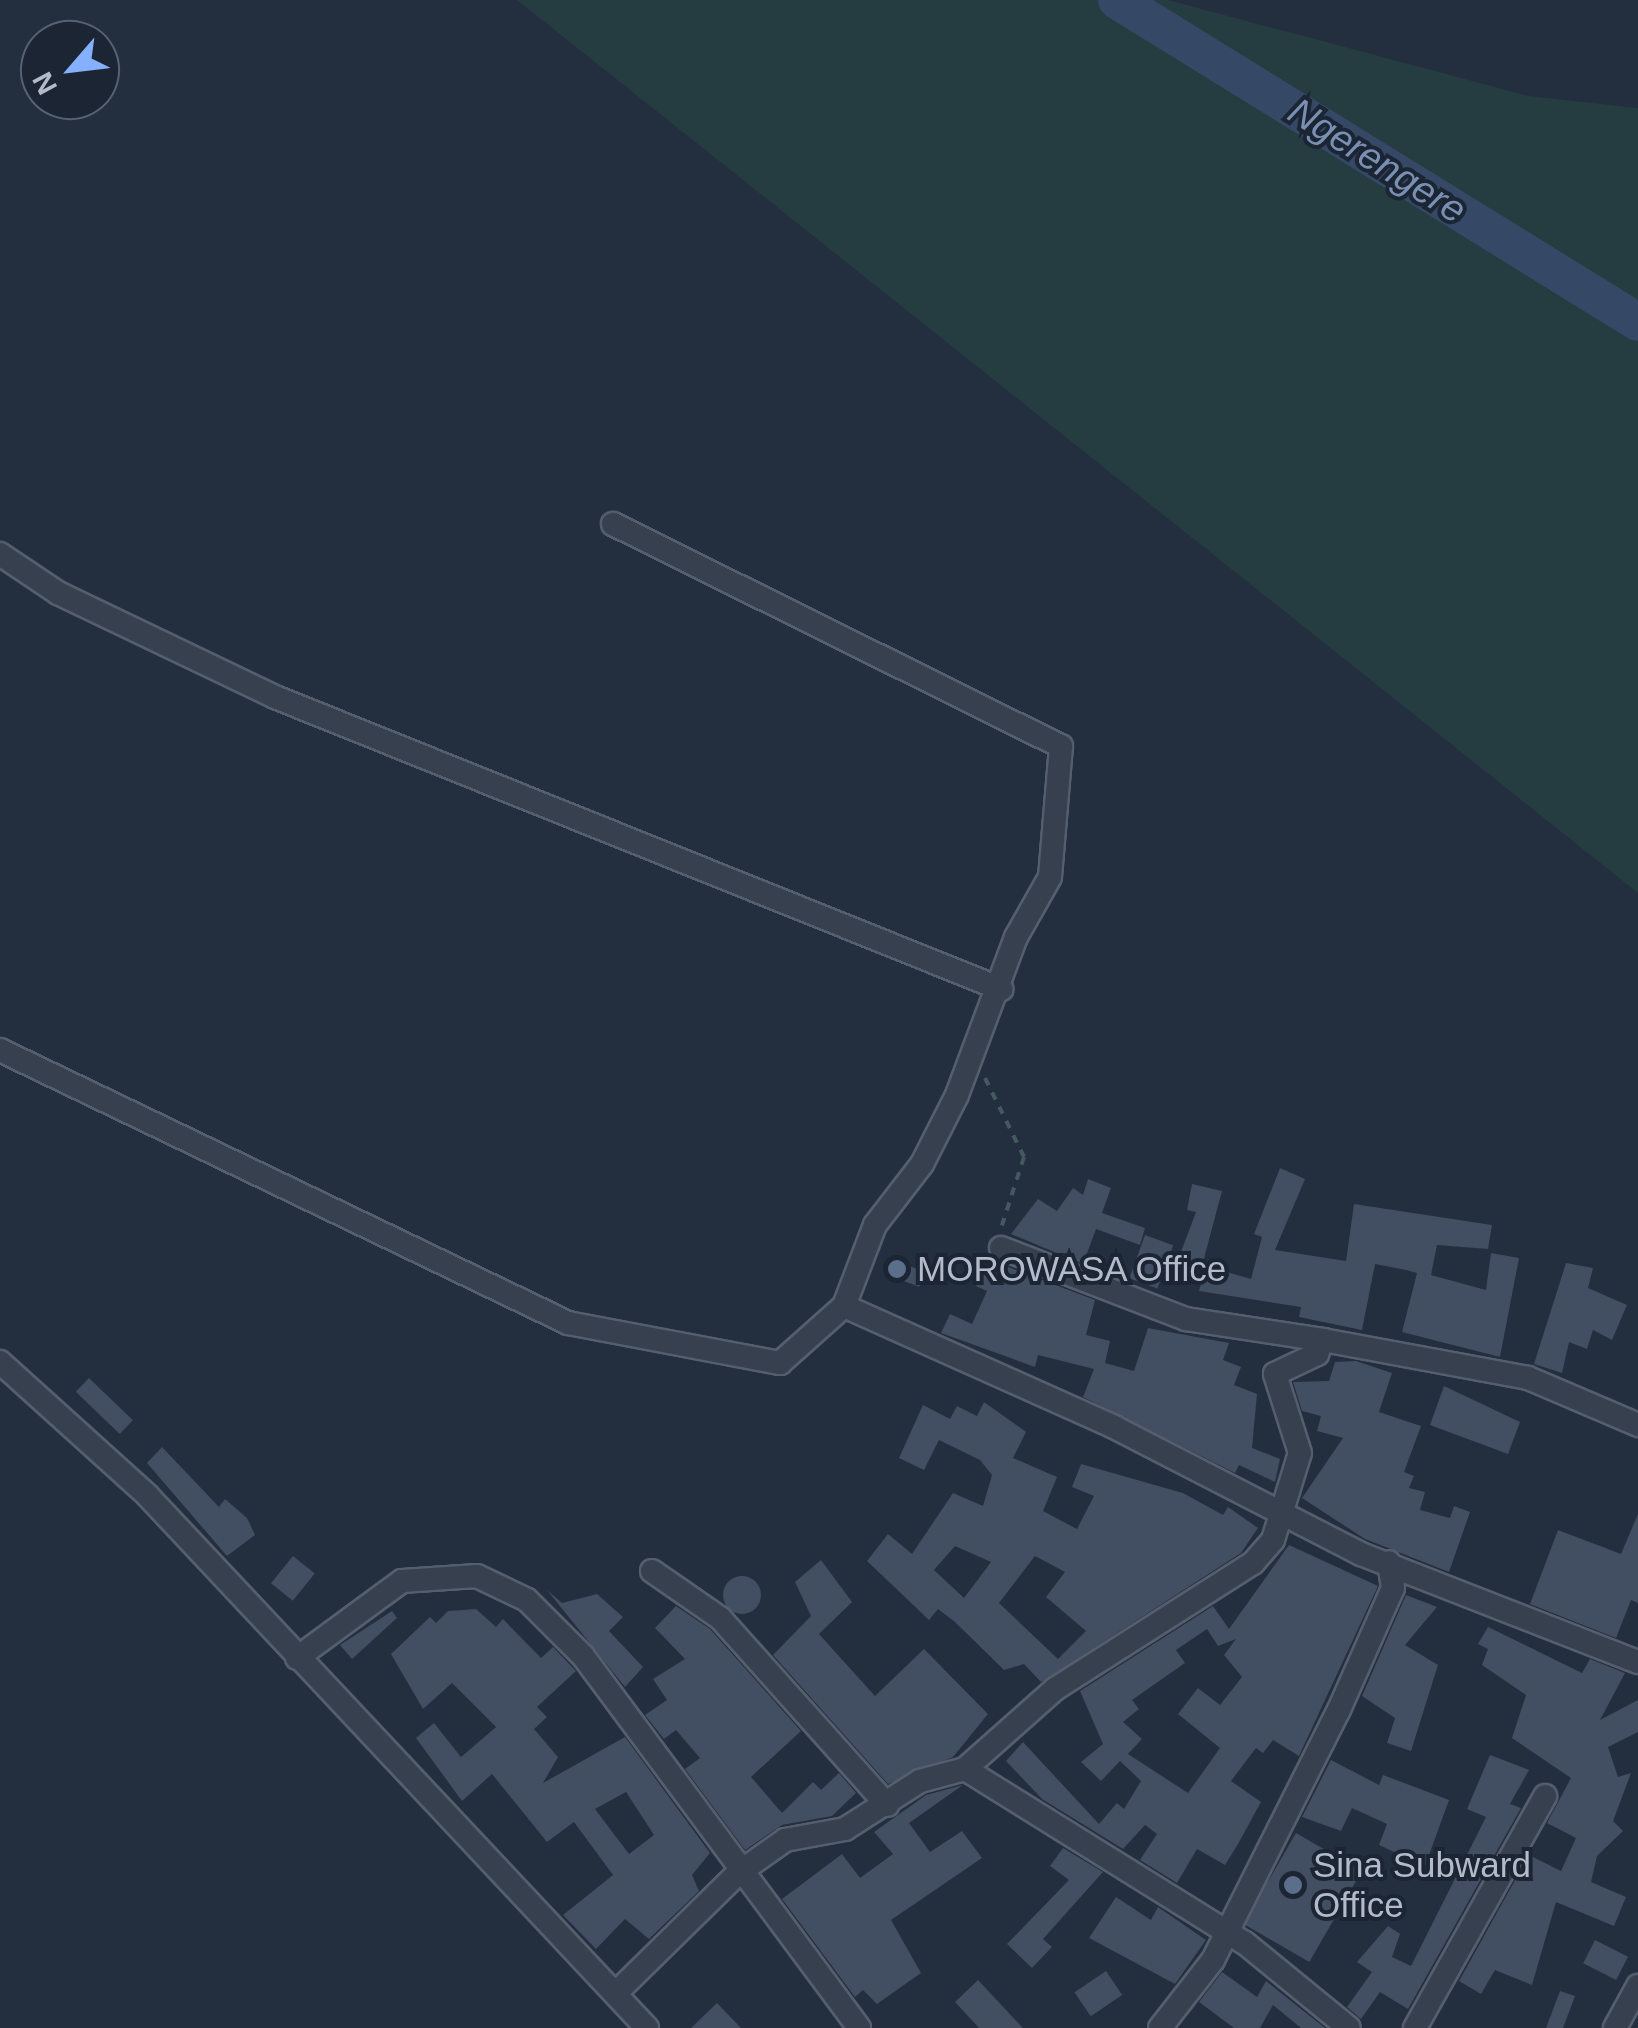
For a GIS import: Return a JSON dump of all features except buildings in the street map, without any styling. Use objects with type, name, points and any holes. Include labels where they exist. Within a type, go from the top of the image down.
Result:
[{"type":"street","points":[[0,1050],[568,1323],[780,1362],[844,1306],[875,1226],[922,1164],[976,1052],[1001,990],[1016,937],[1050,877],[1061,746],[613,524]]},
{"type":"street","points":[[0,554],[58,593],[275,698],[1001,990]]},
{"type":"street","points":[[1001,1248],[1186,1319],[1528,1378],[1638,1425]]},
{"type":"street","points":[[844,1306],[1388,1562],[1638,1662]]},
{"type":"street","points":[[616,1994],[737,1874],[785,1840],[845,1829],[887,1806],[920,1781],[965,1769],[1054,1689],[1253,1562],[1273,1540],[1276,1509],[1300,1453],[1275,1374],[1317,1354],[1323,1340]]},
{"type":"street","points":[[0,1362],[133,1482],[647,2028]]},
{"type":"street","points":[[1160,2028],[1223,1934],[1384,1611],[1388,1562]]},
{"type":"street","points":[[652,1571],[720,1618],[887,1806]]},
{"type":"street","points":[[297,1658],[350,1610],[402,1581],[476,1576],[528,1600],[583,1656],[737,1874],[859,2028]]},
{"type":"street","points":[[965,1769],[1223,1934],[1350,2028]]},
{"type":"street","points":[[1414,2028],[1545,1796]]},
{"type":"street","points":[[1615,2028],[1638,1986]]},
{"type":"path","points":[[976,1052],[1024,1158],[1001,1248]]},
{"type":"green space","points":[[517,0],[1168,0],[1529,96],[1638,108],[1638,893]]},
{"type":"waterway","name":"Ngerengere","points":[[1117,0],[1638,322]]},
{"type":"place","name":"MOROWASA Office","points":[[897,1269]]},
{"type":"place","name":"Sina Subward Office","points":[[1293,1885]]}]
